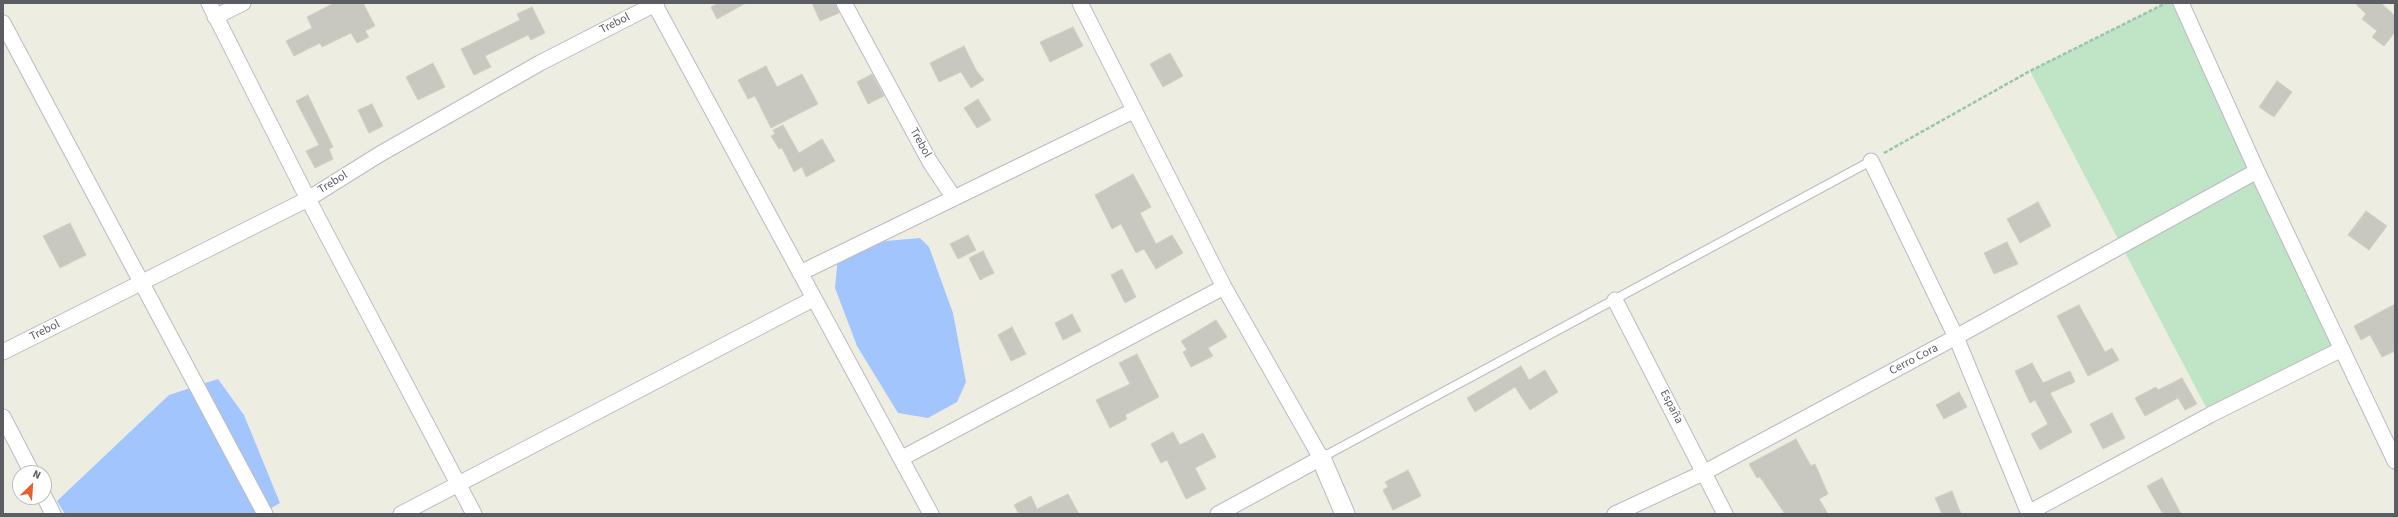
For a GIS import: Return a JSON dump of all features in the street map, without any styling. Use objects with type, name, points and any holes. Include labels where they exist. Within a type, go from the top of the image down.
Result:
[{"type":"street","points":[[209,3],[308,199],[474,514]]},
{"type":"street","points":[[215,17],[243,3]]},
{"type":"street","points":[[655,3],[813,299],[902,458],[931,514]]},
{"type":"street","name":"Trebol","points":[[3,352],[308,199],[380,154],[540,63],[655,3]]},
{"type":"street","name":"Trebol","points":[[844,3],[930,162],[954,198]]},
{"type":"street","points":[[1080,3],[1133,111],[1224,287],[1322,458],[1345,514]]},
{"type":"street","points":[[2181,3],[2257,171],[2395,461]]},
{"type":"street","points":[[3,23],[265,514]]},
{"type":"street","points":[[800,273],[1133,111]]},
{"type":"street","points":[[1871,161],[1956,338],[2028,514],[2210,414],[2342,349]]},
{"type":"street","name":"Cerro Cora","points":[[1615,514],[1705,472],[1956,338],[2257,171]]},
{"type":"street","points":[[902,458],[1224,287]]},
{"type":"street","points":[[401,514],[813,299]]},
{"type":"street","name":"España","points":[[1615,300],[1726,514]]},
{"type":"street","points":[[3,417],[28,465]]},
{"type":"street","points":[[1218,514],[1322,458]]},
{"type":"street","points":[[48,505],[53,514]]},
{"type":"lane","points":[[1322,458],[1871,161]]},
{"type":"path","points":[[1871,161],[2030,71],[2166,3]]},
{"type":"green space","points":[[2166,3],[2181,3],[2342,349],[2210,415],[2030,71]]},
{"type":"water","points":[[920,238],[929,247],[953,313],[966,382],[957,402],[928,418],[898,413],[857,346],[835,288],[838,257],[886,241]]},
{"type":"water","points":[[218,379],[244,415],[280,503],[261,514],[65,514],[57,501],[169,395]]},
{"type":"building","points":[[334,3],[363,3],[375,26],[365,31],[369,37],[357,43],[351,33],[322,47],[320,43],[294,56],[286,41],[312,28],[307,17]]},
{"type":"building","points":[[718,3],[746,3],[717,19],[711,7]]},
{"type":"building","points":[[812,3],[835,3],[839,13],[820,21]]},
{"type":"building","points":[[2355,3],[2381,3],[2395,16],[2395,32],[2384,46],[2372,37],[2377,31],[2362,19],[2366,14]]},
{"type":"building","points":[[532,7],[545,33],[531,40],[528,35],[485,56],[491,67],[474,75],[461,49],[520,20],[517,14]]},
{"type":"building","points":[[1073,27],[1083,46],[1050,62],[1040,42]]},
{"type":"building","points":[[964,46],[976,70],[984,80],[971,88],[961,72],[939,82],[930,63]]},
{"type":"building","points":[[1170,53],[1183,76],[1163,87],[1150,64]]},
{"type":"building","points":[[433,63],[445,87],[418,100],[406,77]]},
{"type":"building","points":[[766,66],[777,87],[802,74],[818,104],[771,128],[755,96],[748,99],[738,80]]},
{"type":"building","points":[[872,74],[884,96],[868,104],[857,82]]},
{"type":"building","points":[[2277,81],[2292,92],[2274,117],[2259,107]]},
{"type":"building","points":[[308,95],[333,147],[329,149],[333,159],[315,168],[306,151],[319,145],[296,101]]},
{"type":"building","points":[[978,99],[991,120],[977,128],[964,108]]},
{"type":"building","points":[[372,104],[383,126],[369,133],[358,110]]},
{"type":"building","points":[[783,125],[799,153],[822,139],[835,161],[806,177],[802,167],[794,172],[782,148],[779,149],[771,136],[775,134],[773,130]]},
{"type":"building","points":[[1133,174],[1151,207],[1140,213],[1156,244],[1172,235],[1183,253],[1156,269],[1144,249],[1136,253],[1121,224],[1112,229],[1095,195]]},
{"type":"building","points":[[2038,202],[2051,226],[2020,243],[2007,219]]},
{"type":"building","points":[[2366,211],[2387,226],[2369,250],[2348,235]]},
{"type":"building","points":[[70,223],[86,255],[60,268],[43,236]]},
{"type":"building","points":[[968,235],[976,250],[958,259],[950,244]]},
{"type":"building","points":[[2007,242],[2018,264],[1994,274],[1984,253]]},
{"type":"building","points":[[983,251],[994,273],[980,280],[969,258]]},
{"type":"building","points":[[1122,269],[1136,297],[1125,303],[1111,275]]},
{"type":"building","points":[[2395,304],[2395,351],[2382,357],[2370,335],[2361,340],[2354,326]]},
{"type":"building","points":[[2079,305],[2105,352],[2112,348],[2119,360],[2088,376],[2057,316]]},
{"type":"building","points":[[1072,314],[1081,331],[1063,340],[1055,323]]},
{"type":"building","points":[[1216,320],[1227,337],[1208,348],[1213,356],[1191,367],[1183,352],[1187,350],[1181,341]]},
{"type":"building","points":[[1012,327],[1026,354],[1011,361],[998,335]]},
{"type":"building","points":[[1137,354],[1159,397],[1125,415],[1127,419],[1110,428],[1096,400],[1130,384],[1119,363]]},
{"type":"building","points":[[2032,363],[2043,383],[2070,371],[2075,382],[2050,393],[2072,432],[2040,450],[2031,434],[2048,424],[2035,400],[2030,403],[2015,371]]},
{"type":"building","points":[[1521,366],[1529,380],[1545,370],[1558,392],[1530,410],[1515,387],[1475,412],[1467,398]]},
{"type":"building","points":[[2182,378],[2197,404],[2185,410],[2178,398],[2145,416],[2135,398],[2156,387],[2158,390]]},
{"type":"building","points":[[1959,392],[1967,407],[1944,419],[1936,405]]},
{"type":"building","points":[[2112,413],[2125,438],[2103,449],[2090,424]]},
{"type":"building","points":[[1173,432],[1180,445],[1203,433],[1216,457],[1195,468],[1206,489],[1186,499],[1167,460],[1161,463],[1151,444]]},
{"type":"building","points":[[1796,439],[1811,466],[1815,464],[1828,494],[1819,499],[1828,514],[1785,514],[1760,477],[1757,478],[1749,464]]},
{"type":"building","points":[[1408,470],[1421,496],[1393,510],[1383,490],[1388,487],[1385,482]]},
{"type":"building","points":[[2162,478],[2181,514],[2163,514],[2147,486]]},
{"type":"building","points":[[1952,491],[1961,514],[1942,514],[1935,498]]},
{"type":"building","points":[[1068,494],[1079,514],[1019,514],[1014,505],[1031,496],[1037,509]]}]
